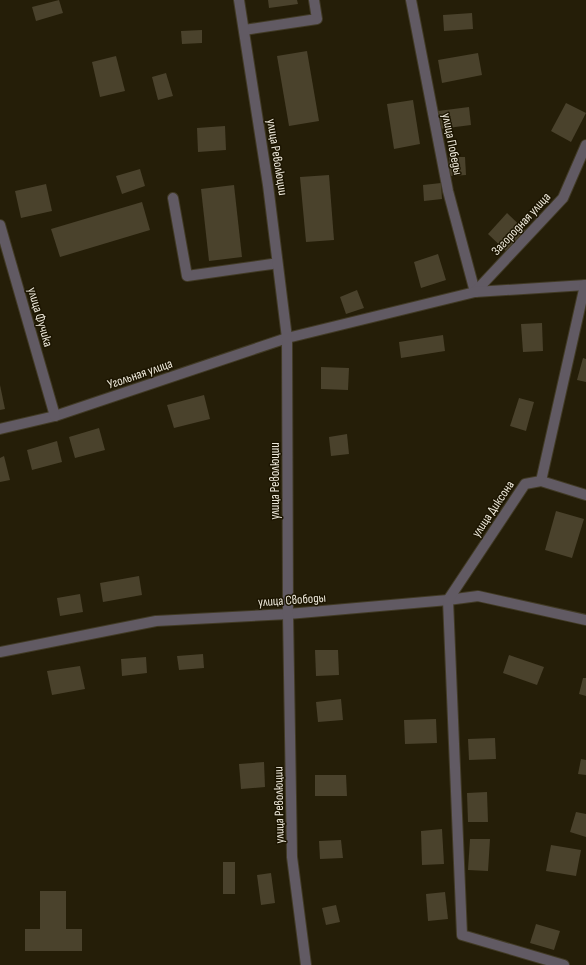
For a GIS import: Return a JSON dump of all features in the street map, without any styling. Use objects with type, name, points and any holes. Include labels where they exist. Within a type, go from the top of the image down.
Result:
[{"type":"street","name":"улица Революции","points":[[239,0],[268,185],[287,338],[288,614],[292,857],[306,965]]},
{"type":"street","points":[[244,30],[317,19],[314,0]]},
{"type":"street","name":"улица Победы","points":[[411,0],[448,192],[475,292]]},
{"type":"street","name":"Загородная улица","points":[[475,292],[563,198],[586,144]]},
{"type":"street","points":[[173,198],[187,276],[272,264]]},
{"type":"street","name":"улица Фучика","points":[[0,225],[55,416]]},
{"type":"street","points":[[585,285],[541,481],[586,495]]},
{"type":"street","name":"Угольная улица","points":[[0,429],[55,416],[287,338],[475,292],[585,285]]},
{"type":"street","name":"улица Диксона","points":[[448,600],[526,484],[541,481]]},
{"type":"street","name":"улица Свободы","points":[[0,652],[156,621],[288,614],[478,596],[586,620]]},
{"type":"street","points":[[448,600],[462,935],[564,965]]},
{"type":"building","points":[[59,0],[63,13],[36,21],[32,7]]},
{"type":"building","points":[[268,0],[297,0],[298,4],[269,8]]},
{"type":"building","points":[[472,13],[473,29],[444,31],[443,15]]},
{"type":"building","points":[[202,30],[202,43],[182,44],[181,31]]},
{"type":"building","points":[[307,51],[319,121],[289,126],[277,56]]},
{"type":"building","points":[[478,53],[482,75],[442,83],[438,60]]},
{"type":"building","points":[[116,56],[125,91],[100,97],[92,62]]},
{"type":"building","points":[[166,73],[173,96],[158,100],[152,77]]},
{"type":"building","points":[[413,100],[420,144],[394,149],[387,104]]},
{"type":"building","points":[[566,103],[586,113],[571,142],[551,131]]},
{"type":"building","points":[[469,107],[471,125],[440,129],[438,111]]},
{"type":"building","points":[[225,126],[226,150],[198,152],[197,128]]},
{"type":"building","points":[[449,157],[465,157],[466,175],[450,176]]},
{"type":"building","points":[[140,169],[145,186],[122,194],[116,176]]},
{"type":"building","points":[[329,175],[334,240],[306,242],[300,177]]},
{"type":"building","points":[[441,183],[442,199],[424,201],[423,185]]},
{"type":"building","points":[[46,184],[52,211],[21,218],[15,191]]},
{"type":"building","points":[[234,185],[242,257],[209,261],[201,189]]},
{"type":"building","points":[[142,202],[150,230],[60,257],[51,229]]},
{"type":"building","points":[[507,213],[527,232],[508,253],[488,234]]},
{"type":"building","points":[[438,254],[446,280],[421,288],[414,262]]},
{"type":"building","points":[[357,290],[364,308],[346,314],[340,297]]},
{"type":"building","points":[[542,323],[543,351],[523,352],[521,324]]},
{"type":"building","points":[[443,335],[445,351],[401,358],[399,342]]},
{"type":"building","points":[[583,358],[586,359],[586,382],[577,380]]},
{"type":"building","points":[[321,367],[349,368],[348,390],[321,389]]},
{"type":"building","points":[[0,385],[5,409],[0,410]]},
{"type":"building","points":[[204,395],[210,419],[174,428],[167,405]]},
{"type":"building","points":[[519,398],[534,402],[526,431],[510,426]]},
{"type":"building","points":[[99,428],[105,450],[75,458],[69,437]]},
{"type":"building","points":[[347,434],[349,454],[331,456],[329,437]]},
{"type":"building","points":[[57,441],[62,462],[32,470],[27,450]]},
{"type":"building","points":[[4,456],[10,480],[0,482],[0,458]]},
{"type":"building","points":[[556,511],[584,519],[572,558],[545,550]]},
{"type":"building","points":[[139,576],[142,595],[103,602],[100,583]]},
{"type":"building","points":[[80,594],[83,612],[60,616],[57,598]]},
{"type":"building","points":[[315,650],[338,650],[339,675],[316,676]]},
{"type":"building","points":[[203,654],[204,668],[179,670],[177,656]]},
{"type":"building","points":[[509,655],[544,667],[537,685],[503,673]]},
{"type":"building","points":[[146,657],[147,673],[122,676],[121,659]]},
{"type":"building","points":[[80,666],[85,689],[52,695],[47,671]]},
{"type":"building","points":[[583,678],[586,678],[586,696],[579,694]]},
{"type":"building","points":[[341,699],[343,720],[318,722],[316,702]]},
{"type":"building","points":[[436,719],[437,743],[405,744],[404,720]]},
{"type":"building","points":[[495,738],[496,759],[469,760],[468,739]]},
{"type":"building","points":[[581,759],[586,760],[586,775],[578,774]]},
{"type":"building","points":[[264,762],[265,787],[241,789],[239,764]]},
{"type":"building","points":[[315,775],[346,775],[347,796],[315,796]]},
{"type":"building","points":[[487,792],[488,822],[468,822],[467,793]]},
{"type":"building","points":[[576,812],[586,814],[586,837],[570,832]]},
{"type":"building","points":[[442,829],[444,864],[422,865],[421,831]]},
{"type":"building","points":[[470,839],[490,839],[488,871],[468,870]]},
{"type":"building","points":[[341,840],[343,858],[320,859],[319,841]]},
{"type":"building","points":[[551,845],[581,850],[576,876],[546,871]]},
{"type":"building","points":[[223,862],[235,862],[235,894],[223,894]]},
{"type":"building","points":[[271,873],[275,903],[261,905],[257,875]]},
{"type":"building","points":[[40,891],[66,891],[66,929],[82,929],[82,951],[25,951],[25,929],[40,929]]},
{"type":"building","points":[[445,892],[448,919],[428,921],[426,894]]},
{"type":"building","points":[[336,905],[340,922],[326,925],[322,908]]},
{"type":"building","points":[[536,924],[560,931],[554,950],[530,943]]}]
